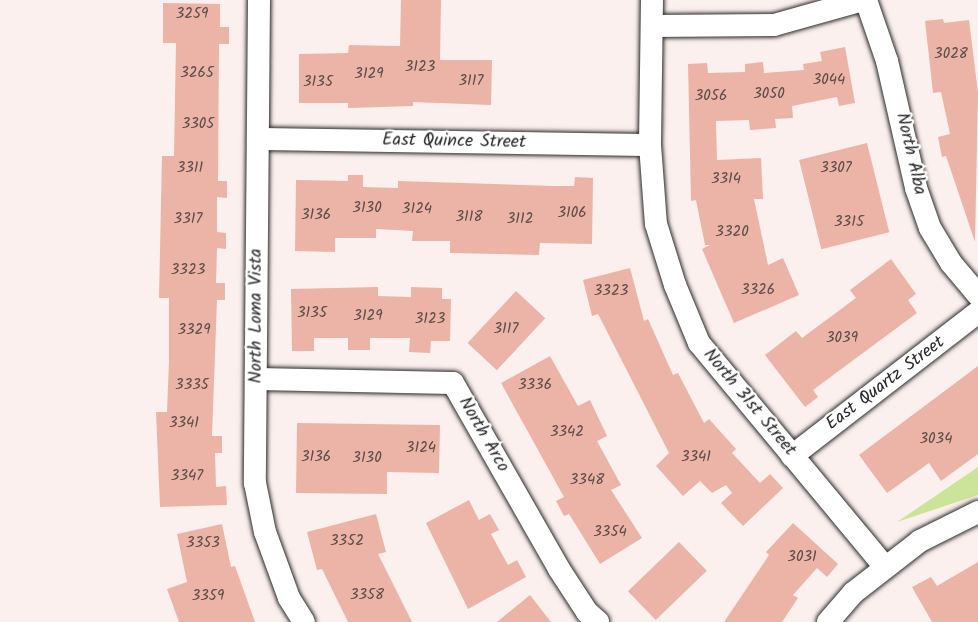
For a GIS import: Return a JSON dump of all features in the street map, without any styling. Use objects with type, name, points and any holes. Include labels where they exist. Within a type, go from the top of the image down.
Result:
[{"type":"street","name":"North Loma Vista","points":[[259,0],[255,483],[265,532],[289,598],[304,622]]},
{"type":"street","name":"North 31st Street","points":[[652,0],[650,146],[656,224],[675,285],[699,343],[885,567]]},
{"type":"street","points":[[652,26],[774,25],[864,0]]},
{"type":"street","name":"North Alba","points":[[864,0],[887,61],[916,188],[930,228],[951,263],[978,295]]},
{"type":"street","name":"East Quince Street","points":[[258,139],[650,146]]},
{"type":"street","name":"East Quartz Street","points":[[792,456],[978,312]]},
{"type":"street","name":"North Arco","points":[[257,379],[453,383],[559,569],[587,612],[598,622]]},
{"type":"street","points":[[828,622],[854,593],[920,541],[978,512]]},
{"type":"green space","points":[[978,467],[978,495],[897,522]]},
{"type":"building","points":[[401,0],[441,0],[440,60],[492,60],[491,105],[413,102],[413,106],[348,108],[348,103],[299,103],[299,54],[348,53],[349,45],[400,46]]},
{"type":"building","points":[[163,3],[220,4],[220,27],[229,27],[229,44],[219,44],[218,181],[227,181],[227,198],[217,197],[217,232],[226,233],[226,249],[217,248],[216,283],[225,283],[225,300],[217,300],[212,436],[222,436],[222,453],[215,453],[216,487],[226,486],[227,505],[160,507],[156,412],[167,412],[169,361],[169,298],[159,298],[162,156],[174,156],[176,43],[163,43]]},
{"type":"building","points":[[943,19],[944,23],[969,20],[978,93],[975,242],[946,156],[942,157],[938,137],[950,134],[941,92],[933,93],[925,21]]},
{"type":"building","points":[[845,47],[855,103],[839,106],[837,97],[792,106],[793,118],[775,119],[776,128],[750,130],[749,120],[716,121],[717,160],[761,158],[763,199],[754,199],[768,265],[783,258],[799,295],[734,323],[702,249],[710,245],[705,245],[696,200],[691,201],[688,64],[707,63],[708,73],[745,72],[745,64],[763,62],[764,73],[804,70],[803,64],[822,61],[820,52]]},
{"type":"building","points":[[867,143],[889,232],[821,249],[799,160]]},
{"type":"building","points":[[348,175],[363,175],[363,187],[398,188],[398,181],[574,186],[575,177],[593,178],[592,244],[540,243],[539,255],[450,253],[450,241],[412,241],[413,231],[376,229],[376,238],[335,238],[335,252],[295,251],[296,180],[348,181]]},
{"type":"building","points":[[891,259],[916,294],[908,300],[917,313],[813,390],[818,397],[805,407],[765,355],[796,331],[802,338],[856,298],[850,290]]},
{"type":"building","points":[[630,268],[644,321],[648,319],[673,375],[678,373],[704,423],[709,419],[736,449],[732,453],[760,483],[770,474],[783,488],[743,526],[721,503],[732,493],[726,485],[712,493],[700,481],[683,496],[656,466],[669,453],[598,314],[592,316],[583,280]]},
{"type":"building","points":[[378,287],[378,296],[411,297],[411,287],[442,288],[442,299],[451,299],[450,341],[431,341],[430,353],[409,352],[410,338],[370,338],[370,350],[348,350],[348,338],[314,338],[314,351],[292,351],[291,289]]},
{"type":"building","points":[[516,291],[545,318],[497,370],[468,343]]},
{"type":"building","points":[[550,356],[578,406],[590,400],[607,436],[597,441],[621,485],[611,490],[642,538],[600,564],[569,514],[564,516],[556,501],[564,497],[501,383]]},
{"type":"building","points":[[978,366],[978,454],[941,481],[929,463],[887,493],[859,455]]},
{"type":"building","points":[[297,423],[440,425],[439,473],[387,472],[387,494],[296,493]]},
{"type":"building","points":[[469,500],[479,520],[490,514],[499,530],[491,534],[508,565],[517,560],[526,577],[468,609],[426,523]]},
{"type":"building","points":[[376,514],[386,552],[378,554],[412,622],[348,622],[322,569],[317,570],[307,532]]},
{"type":"building","points":[[793,523],[838,564],[827,577],[817,568],[793,595],[798,598],[782,622],[724,622],[769,555],[766,552]]},
{"type":"building","points":[[222,524],[231,567],[235,566],[255,622],[179,622],[167,589],[187,582],[177,534]]},
{"type":"building","points":[[679,542],[707,571],[656,620],[628,591]]},
{"type":"building","points":[[978,562],[978,622],[932,622],[912,587],[931,577],[937,586]]},
{"type":"building","points":[[530,595],[551,622],[497,622]]}]
